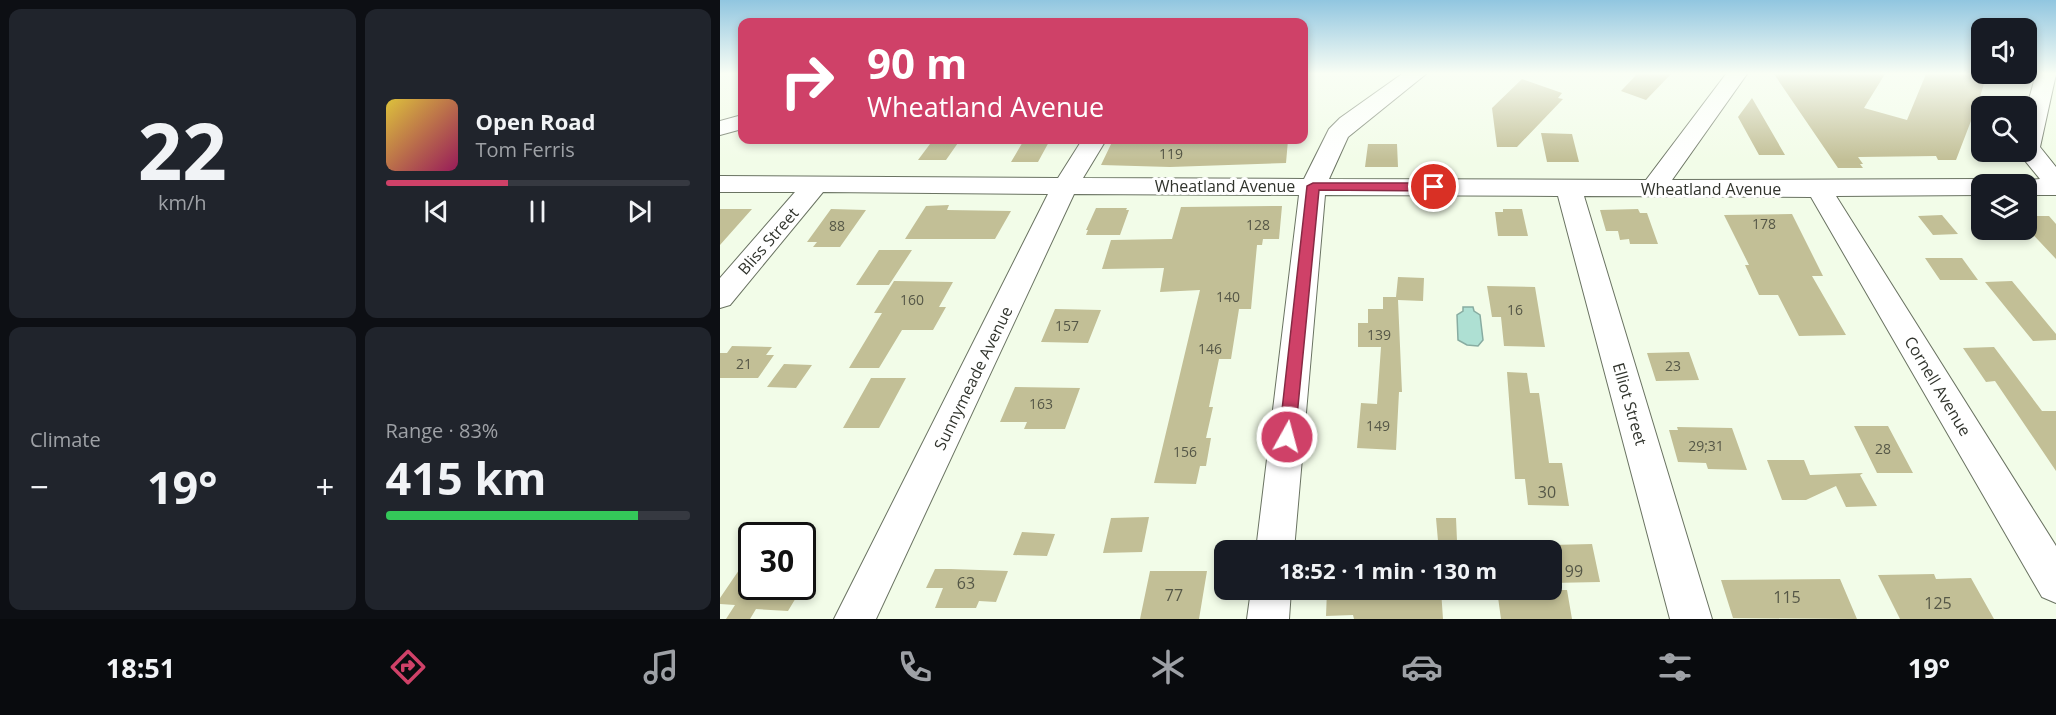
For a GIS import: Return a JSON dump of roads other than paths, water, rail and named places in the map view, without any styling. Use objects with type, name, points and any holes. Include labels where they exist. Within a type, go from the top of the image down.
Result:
[{"type":"street","points":[[1276,540],[1313,186],[1337,134],[1376,103]]},
{"type":"street","points":[[1653,189],[1716,103]]},
{"type":"street","points":[[2040,103],[2028,148],[2056,185]]},
{"type":"street","name":"Sunnymeade Avenue","points":[[855,619],[1065,186],[1091,144]]},
{"type":"street","name":"Wheatland Avenue","points":[[720,184],[1653,189],[1971,188]]},
{"type":"street","name":"Bliss Street","points":[[720,297],[816,185]]},
{"type":"street","points":[[2037,186],[2056,185]]},
{"type":"street","name":"Elliot Street","points":[[1569,188],[1691,619]]},
{"type":"street","name":"Cornell Avenue","points":[[1819,189],[2056,582]]},
{"type":"street","points":[[1268,619],[1270,600]]},
{"type":"water","points":[[1463,307],[1473,307],[1474,311],[1480,315],[1483,340],[1478,346],[1467,345],[1458,340],[1457,315],[1463,311]]}]
